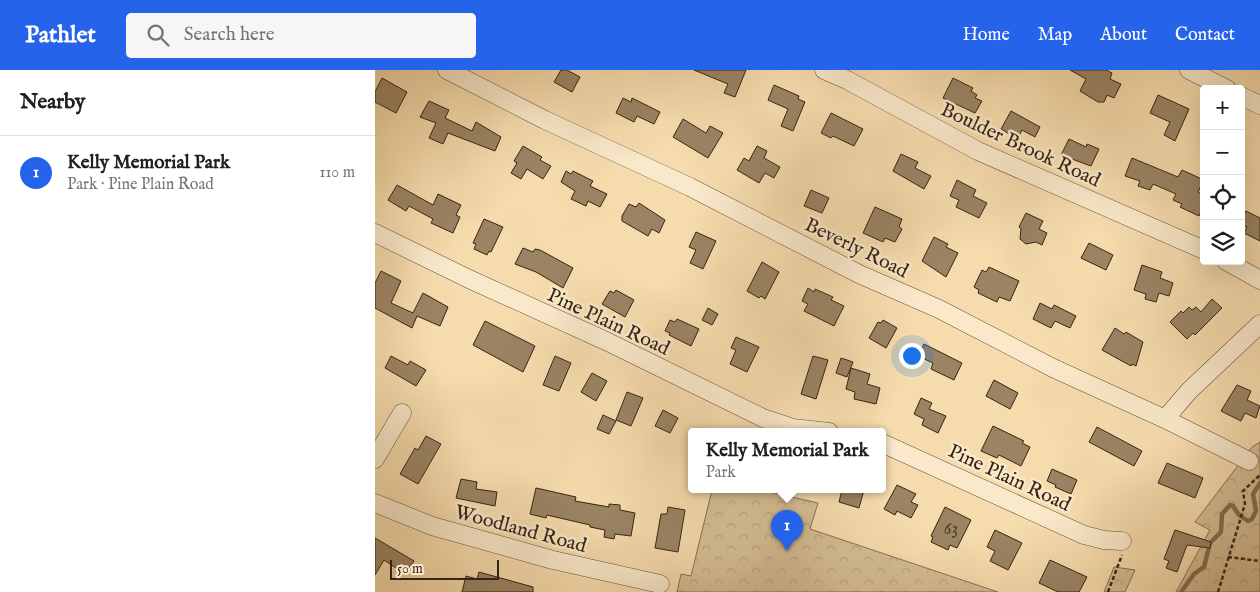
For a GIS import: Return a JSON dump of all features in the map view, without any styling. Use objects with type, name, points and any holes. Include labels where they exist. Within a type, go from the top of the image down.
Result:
[{"type":"street","name":"Beverly Road","points":[[447,70],[545,120],[690,187],[859,274],[939,310],[1053,368],[1165,419],[1249,461]]},
{"type":"street","name":"Boulder Brook Road","points":[[824,70],[847,80],[978,151],[1200,248]]},
{"type":"street","points":[[1189,70],[1219,85]]},
{"type":"street","points":[[1245,98],[1260,105]]},
{"type":"street","name":"Pine Plain Road","points":[[375,233],[763,418],[793,428]]},
{"type":"street","points":[[1233,265],[1260,280]]},
{"type":"street","points":[[1165,419],[1189,392],[1260,324]]},
{"type":"street","points":[[375,459],[401,413]]},
{"type":"street","name":"Pine Plain Road","points":[[886,445],[1078,533],[1104,540],[1122,541]]},
{"type":"street","name":"Woodland Road","points":[[375,503],[432,526],[553,560],[660,584]]},
{"type":"path","points":[[1218,592],[1245,504],[1243,491],[1260,475]]},
{"type":"path","points":[[1108,592],[1120,563],[1122,541]]},
{"type":"path","points":[[1228,558],[1260,560]]},
{"type":"green space","points":[[1260,442],[1260,592],[1176,592],[1210,530],[1195,522],[1252,447]]},
{"type":"green space","points":[[711,493],[774,493],[818,503],[810,529],[998,592],[677,592],[681,574],[691,576]]},
{"type":"green space","points":[[1114,567],[1135,570],[1125,592],[1104,592]]},
{"type":"building","points":[[561,70],[567,70],[580,77],[572,92],[554,82]]},
{"type":"building","points":[[694,70],[746,70],[735,97],[724,93],[728,84]]},
{"type":"building","points":[[1070,70],[1106,70],[1112,73],[1110,79],[1121,84],[1114,98],[1107,95],[1104,102],[1098,102],[1080,91],[1086,79]]},
{"type":"building","points":[[382,78],[407,92],[396,113],[375,102],[375,92]]},
{"type":"building","points":[[953,78],[973,88],[971,91],[977,95],[975,98],[982,101],[975,113],[943,98]]},
{"type":"building","points":[[774,85],[799,96],[798,99],[805,102],[793,131],[781,126],[788,109],[768,100]]},
{"type":"building","points":[[1158,95],[1189,109],[1175,141],[1164,135],[1170,122],[1150,113]]},
{"type":"building","points":[[623,98],[631,102],[632,98],[660,112],[654,124],[637,116],[634,122],[616,113]]},
{"type":"building","points":[[429,101],[449,110],[445,118],[472,131],[476,122],[501,137],[495,151],[448,133],[443,144],[429,138],[436,123],[420,117]]},
{"type":"building","points":[[1011,111],[1040,127],[1035,137],[1022,130],[1019,136],[1012,132],[1011,135],[1001,129]]},
{"type":"building","points":[[831,113],[863,129],[854,146],[833,136],[831,138],[821,133]]},
{"type":"building","points":[[683,119],[706,133],[710,126],[723,133],[708,158],[673,137]]},
{"type":"building","points":[[1069,139],[1086,147],[1087,144],[1099,149],[1091,166],[1061,155]]},
{"type":"building","points":[[523,146],[542,157],[540,160],[551,166],[543,179],[527,169],[521,179],[511,173],[517,163],[514,161]]},
{"type":"building","points":[[757,146],[767,151],[764,158],[780,167],[774,178],[765,173],[759,183],[737,170],[744,158],[749,161]]},
{"type":"building","points":[[901,154],[918,162],[915,168],[931,176],[924,189],[893,171]]},
{"type":"building","points":[[1132,158],[1178,177],[1182,170],[1200,178],[1198,192],[1200,193],[1199,216],[1180,207],[1182,204],[1173,200],[1176,194],[1153,184],[1150,190],[1138,186],[1140,181],[1125,176]]},
{"type":"building","points":[[566,171],[571,174],[573,171],[593,181],[590,186],[607,194],[600,207],[588,201],[586,206],[571,199],[575,191],[561,182]]},
{"type":"building","points":[[957,180],[976,190],[973,196],[987,203],[979,218],[956,207],[959,200],[950,196]]},
{"type":"building","points":[[397,185],[433,205],[438,194],[461,205],[456,215],[460,217],[453,233],[431,223],[433,219],[409,206],[406,211],[388,200]]},
{"type":"building","points":[[811,190],[829,198],[822,213],[804,206]]},
{"type":"building","points":[[639,203],[665,220],[659,233],[652,229],[648,236],[622,221],[622,216],[629,204],[636,207]]},
{"type":"building","points":[[875,207],[902,219],[899,227],[902,229],[895,242],[885,238],[883,242],[863,233]]},
{"type":"building","points":[[1246,211],[1260,218],[1260,241],[1245,234],[1247,227],[1245,226]]},
{"type":"building","points":[[1026,213],[1043,221],[1039,229],[1047,233],[1042,245],[1036,242],[1026,244],[1020,239],[1021,228],[1019,227]]},
{"type":"building","points":[[484,219],[503,227],[491,252],[489,251],[487,255],[474,249],[476,244],[473,243]]},
{"type":"building","points":[[696,232],[716,241],[703,269],[690,263],[696,250],[689,247]]},
{"type":"building","points":[[934,237],[948,244],[946,247],[958,253],[946,277],[922,261]]},
{"type":"building","points":[[1089,243],[1113,255],[1106,270],[1081,258]]},
{"type":"building","points":[[523,248],[533,252],[535,249],[540,250],[573,268],[563,288],[536,272],[515,264]]},
{"type":"building","points":[[762,262],[779,272],[765,299],[761,296],[759,298],[747,291]]},
{"type":"building","points":[[1142,265],[1162,272],[1160,278],[1173,283],[1169,296],[1159,293],[1156,302],[1145,299],[1146,294],[1134,290]]},
{"type":"building","points":[[989,267],[1019,281],[1010,301],[999,297],[997,302],[978,293],[979,290],[974,287],[982,270],[986,272]]},
{"type":"building","points":[[381,271],[401,281],[391,303],[413,313],[423,293],[448,307],[440,326],[417,316],[412,328],[375,308],[375,283]]},
{"type":"building","points":[[808,288],[814,292],[815,289],[833,297],[831,300],[844,306],[834,326],[804,311],[808,304],[802,301]]},
{"type":"building","points":[[616,290],[634,300],[625,317],[602,304],[610,291],[614,293]]},
{"type":"building","points":[[1212,299],[1222,308],[1195,335],[1193,333],[1187,339],[1170,322],[1181,311],[1183,313],[1189,307],[1192,310],[1196,307],[1201,312]]},
{"type":"building","points":[[1040,303],[1052,309],[1054,305],[1076,316],[1070,328],[1055,321],[1051,328],[1033,319]]},
{"type":"building","points":[[708,308],[718,314],[712,325],[702,320]]},
{"type":"building","points":[[677,319],[699,329],[691,346],[665,331],[670,320],[675,322]]},
{"type":"building","points":[[883,320],[897,328],[886,348],[869,338],[878,322],[881,323]]},
{"type":"building","points":[[485,321],[535,346],[523,372],[473,345]]},
{"type":"building","points":[[1115,328],[1143,342],[1136,366],[1132,364],[1131,366],[1102,350]]},
{"type":"building","points":[[736,337],[759,347],[747,372],[730,364],[736,350],[731,348]]},
{"type":"building","points":[[924,344],[962,363],[954,380],[931,369],[933,363],[918,356]]},
{"type":"building","points":[[391,356],[408,365],[410,361],[426,370],[416,386],[385,368]]},
{"type":"building","points":[[555,356],[571,363],[559,391],[543,385]]},
{"type":"building","points":[[813,356],[828,360],[816,399],[801,394]]},
{"type":"building","points":[[841,358],[853,362],[847,377],[836,373]]},
{"type":"building","points":[[851,368],[870,374],[867,384],[880,388],[876,404],[854,399],[855,392],[846,389]]},
{"type":"building","points":[[592,373],[607,381],[596,401],[581,392]]},
{"type":"building","points":[[994,380],[1018,393],[1010,409],[986,396]]},
{"type":"building","points":[[1237,385],[1251,391],[1247,400],[1260,406],[1256,418],[1245,413],[1241,421],[1221,411]]},
{"type":"building","points":[[627,392],[643,398],[631,426],[616,420]]},
{"type":"building","points":[[921,398],[932,403],[929,409],[946,416],[938,433],[922,425],[924,419],[914,414]]},
{"type":"building","points":[[663,410],[678,418],[670,433],[655,426]]},
{"type":"building","points":[[603,415],[616,421],[609,434],[597,429]]},
{"type":"building","points":[[993,426],[1024,441],[1022,443],[1030,447],[1021,466],[999,455],[997,458],[981,451]]},
{"type":"building","points":[[1097,427],[1142,451],[1134,466],[1089,442]]},
{"type":"building","points":[[426,436],[441,444],[418,484],[400,474],[415,448],[418,450]]},
{"type":"building","points":[[1167,463],[1203,478],[1195,498],[1158,483]]},
{"type":"building","points":[[1052,469],[1077,480],[1071,494],[1047,481]]},
{"type":"building","points":[[461,479],[477,482],[476,489],[497,492],[495,506],[456,498]]},
{"type":"building","points":[[897,485],[916,494],[911,502],[918,505],[911,518],[897,511],[895,515],[884,509]]},
{"type":"building","points":[[536,488],[576,497],[575,501],[609,507],[609,504],[620,505],[620,510],[635,513],[631,536],[615,534],[614,539],[604,537],[605,530],[590,527],[590,525],[547,515],[546,518],[530,514]]},
{"type":"building","points":[[841,493],[863,493],[859,508],[839,502]]},
{"type":"building","points":[[668,507],[685,510],[678,552],[655,548],[661,514],[667,514]]},
{"type":"building","points":[[945,507],[971,520],[957,548],[950,545],[948,550],[931,542],[933,537],[931,536]]},
{"type":"building","points":[[995,530],[1022,543],[1008,570],[990,561],[995,551],[987,547]]},
{"type":"building","points":[[1175,530],[1211,542],[1210,548],[1187,545],[1177,572],[1166,568],[1169,561],[1164,559]]},
{"type":"building","points":[[375,538],[414,561],[405,574],[384,560],[375,575]]},
{"type":"building","points":[[1050,560],[1087,577],[1079,592],[1058,592],[1039,583]]},
{"type":"building","points":[[479,572],[533,587],[533,592],[462,592],[466,576],[477,579]]},
{"type":"waterway","points":[[1181,592],[1194,574],[1204,567],[1210,543],[1221,532],[1222,514],[1230,505],[1248,521],[1252,519],[1256,511],[1253,494],[1260,483]]},
{"type":"place","name":"Kelly Memorial Park","points":[[787,551]]}]
